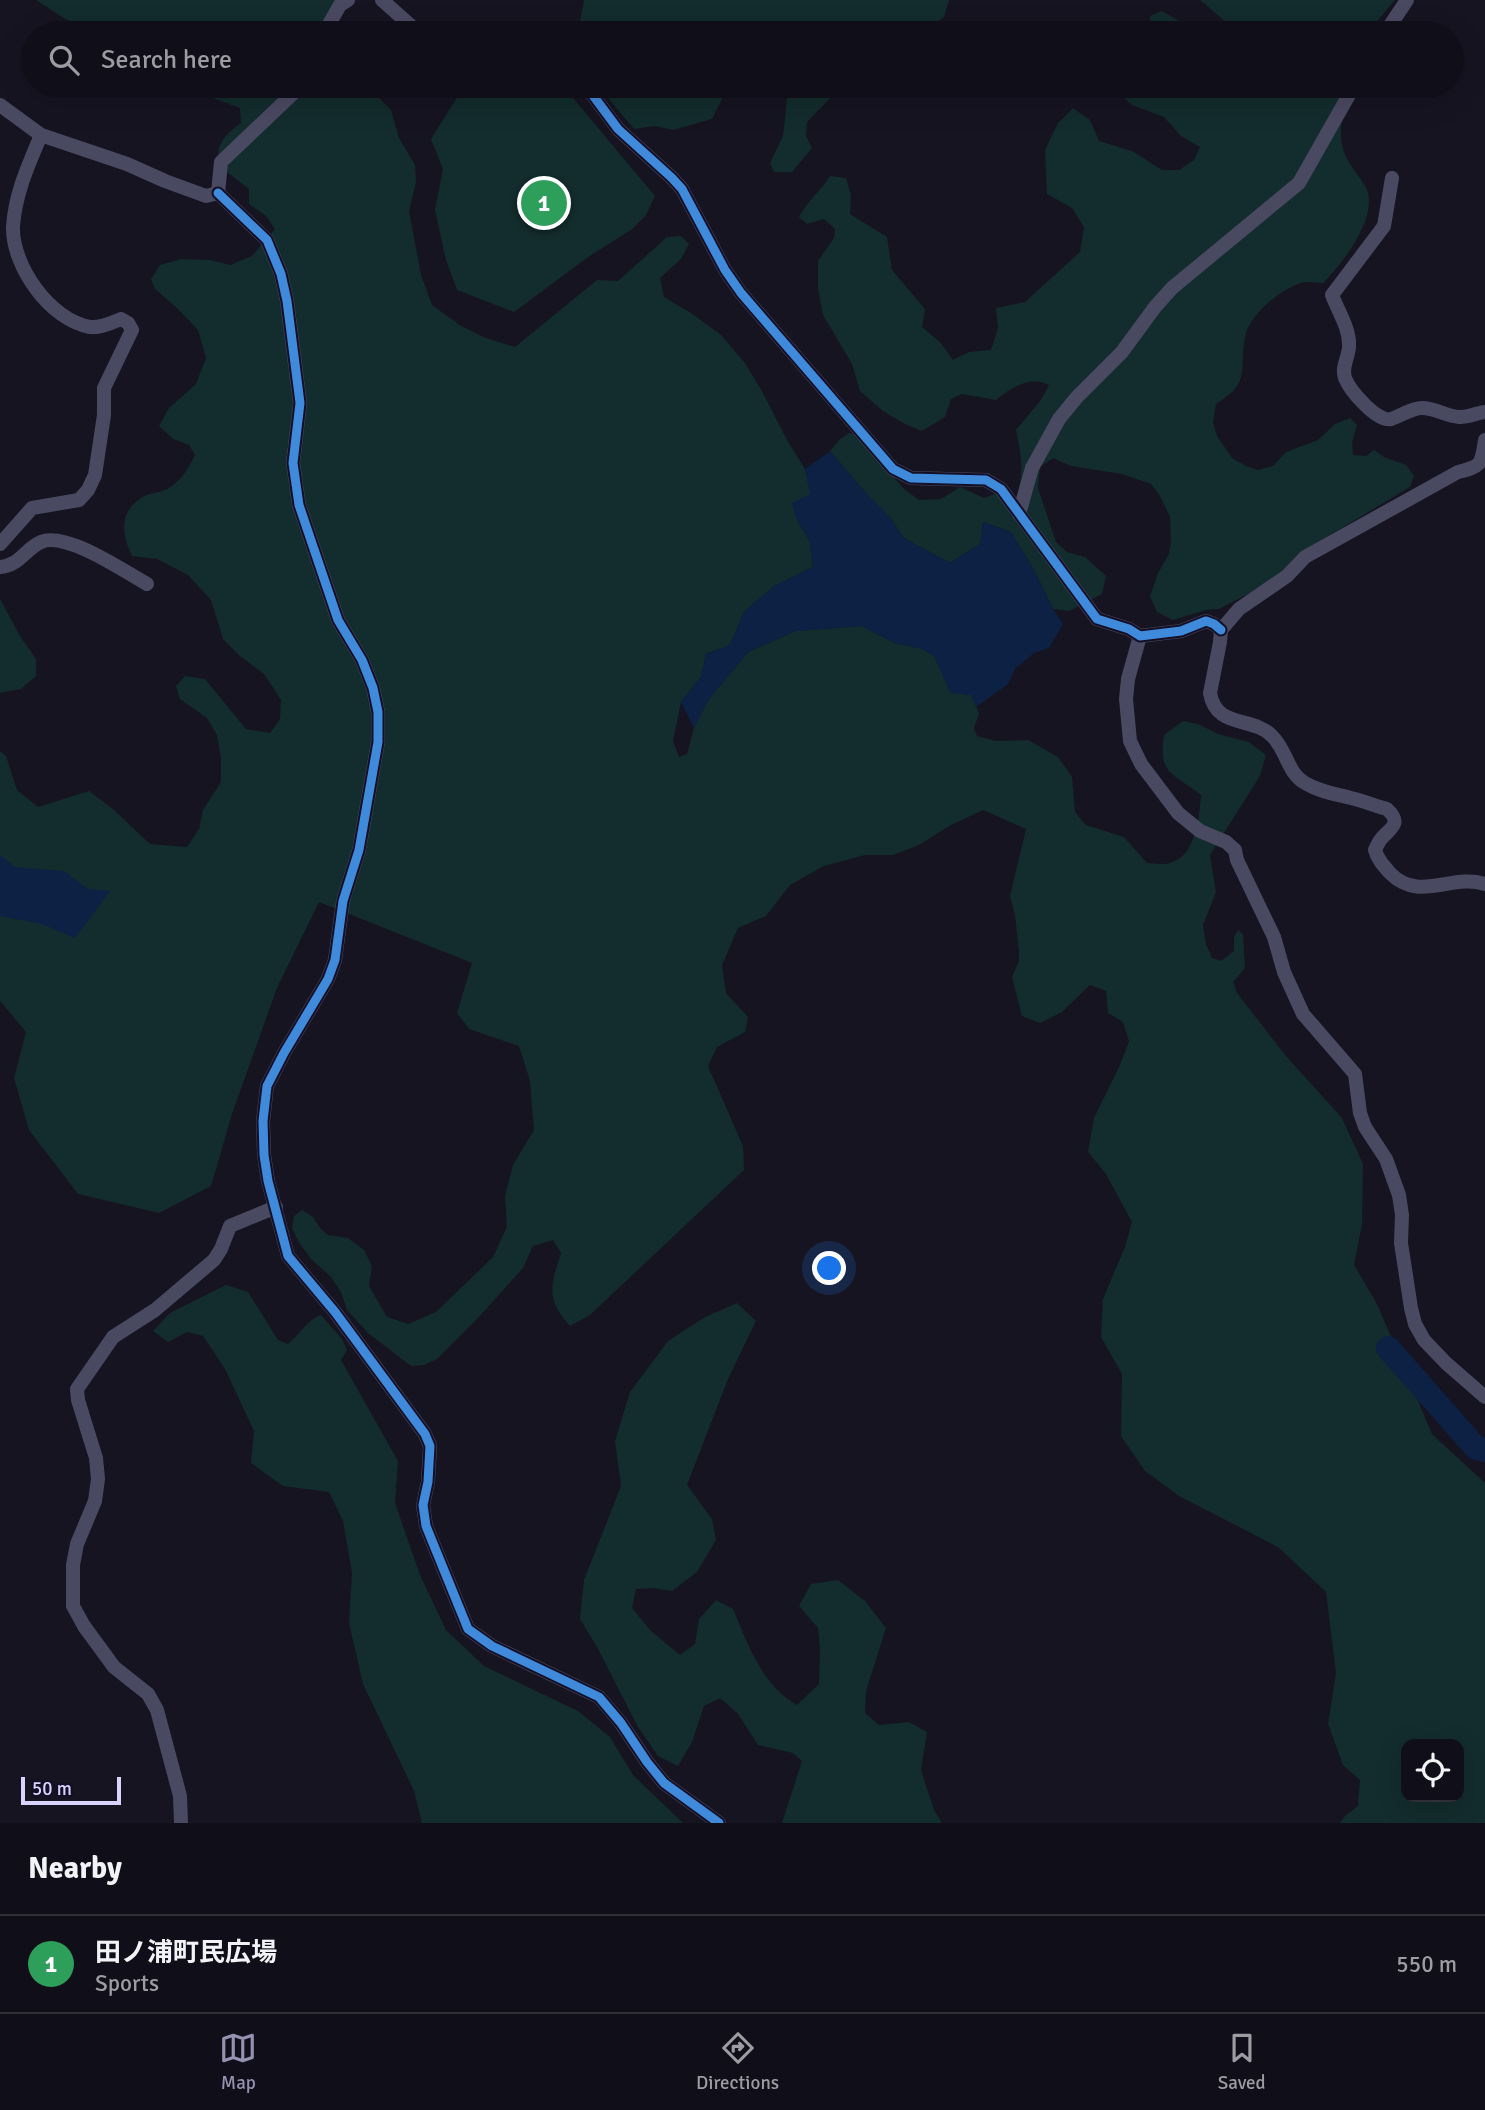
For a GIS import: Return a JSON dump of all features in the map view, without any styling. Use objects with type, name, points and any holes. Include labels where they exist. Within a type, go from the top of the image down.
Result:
[{"type":"street","points":[[331,21],[340,5],[348,0]]},
{"type":"street","points":[[382,0],[406,21]]},
{"type":"street","points":[[1393,21],[1406,0]]},
{"type":"street","points":[[218,193],[221,162],[288,98]]},
{"type":"street","points":[[595,98],[618,129],[682,189],[725,270],[741,293],[893,469],[911,478],[986,480],[1002,489],[1097,619],[1129,629],[1140,636],[1181,631],[1206,621],[1221,630]]},
{"type":"street","points":[[1019,514],[1032,468],[1059,419],[1122,352],[1172,288],[1299,183],[1347,98]]},
{"type":"street","points":[[0,105],[41,135],[127,164],[206,196],[218,193]]},
{"type":"street","points":[[0,544],[32,508],[79,500],[88,490],[95,475],[104,415],[104,388],[132,330],[128,323],[121,319],[105,326],[91,327],[79,323],[57,311],[40,295],[27,276],[16,252],[13,229],[17,193],[41,135]]},
{"type":"street","points":[[1392,178],[1384,226],[1332,295],[1348,332],[1346,379],[1353,392],[1383,419],[1389,420],[1419,408],[1442,411],[1463,418],[1485,412]]},
{"type":"street","points":[[218,193],[267,240],[281,274],[300,403],[293,463],[299,505],[338,620],[362,660],[373,688],[378,712],[378,742],[359,850],[344,901],[335,960],[328,979],[267,1086],[263,1121],[264,1155],[268,1181],[288,1256],[335,1312],[425,1434],[429,1446],[428,1482],[423,1506],[426,1526],[468,1629],[492,1646],[599,1697],[664,1783],[719,1823]]},
{"type":"street","points":[[1485,440],[1480,464],[1475,468],[1458,472],[1306,557],[1287,576],[1239,609],[1221,630],[1210,693],[1216,709],[1225,716],[1266,730],[1280,746],[1295,776],[1303,782],[1319,790],[1387,809],[1395,822],[1391,831],[1380,840],[1374,850],[1378,860],[1395,878],[1415,887],[1433,887],[1466,880],[1485,884]]},
{"type":"street","points":[[0,567],[19,561],[32,548],[50,539],[71,544],[147,584]]},
{"type":"street","points":[[1140,636],[1128,678],[1126,699],[1130,741],[1141,764],[1178,813],[1200,831],[1226,842],[1235,850],[1237,860],[1274,937],[1284,972],[1303,1014],[1356,1074],[1360,1113],[1365,1127],[1386,1159],[1399,1195],[1402,1215],[1401,1242],[1415,1324],[1424,1340],[1446,1363],[1485,1397]]},
{"type":"street","points":[[181,1823],[180,1796],[158,1710],[148,1694],[114,1667],[73,1606],[73,1565],[77,1544],[95,1501],[98,1479],[96,1458],[77,1389],[113,1337],[155,1310],[214,1260],[230,1226],[276,1207]]},
{"type":"green space","points":[[36,0],[338,0],[327,21],[70,21]]},
{"type":"green space","points":[[584,0],[949,0],[944,17],[938,21],[580,21]]},
{"type":"green space","points":[[1200,0],[1395,0],[1377,21],[1225,21]]},
{"type":"green space","points":[[1162,11],[1179,21],[1150,21],[1150,16]]},
{"type":"green space","points":[[213,98],[379,98],[391,110],[399,138],[415,165],[416,182],[409,211],[421,275],[432,305],[461,326],[486,338],[515,347],[597,280],[618,281],[667,237],[681,236],[689,244],[681,259],[660,278],[664,297],[721,335],[745,363],[805,469],[811,494],[796,518],[810,542],[813,567],[774,586],[744,612],[730,645],[706,654],[701,677],[681,702],[673,741],[679,757],[687,754],[694,728],[708,700],[748,652],[795,631],[862,626],[895,643],[923,649],[934,656],[951,692],[972,695],[979,714],[974,728],[977,736],[996,741],[1028,740],[1058,757],[1072,777],[1075,812],[1086,825],[1124,837],[1147,863],[1170,863],[1186,853],[1199,814],[1201,795],[1175,777],[1166,766],[1163,758],[1164,735],[1183,721],[1249,742],[1266,755],[1260,776],[1210,855],[1216,892],[1203,925],[1206,944],[1212,958],[1221,961],[1234,951],[1234,937],[1238,930],[1243,934],[1245,968],[1233,982],[1237,993],[1286,1056],[1342,1118],[1363,1164],[1362,1224],[1354,1265],[1377,1304],[1432,1434],[1485,1483],[1485,1823],[1340,1823],[1358,1806],[1360,1780],[1343,1765],[1328,1724],[1336,1673],[1326,1592],[1278,1547],[1179,1496],[1145,1471],[1121,1436],[1122,1374],[1101,1337],[1103,1299],[1125,1247],[1132,1222],[1106,1174],[1088,1152],[1094,1118],[1129,1041],[1123,1022],[1108,1013],[1106,991],[1090,985],[1062,1012],[1040,1023],[1022,1016],[1012,977],[1019,961],[1019,951],[1010,896],[1026,829],[983,810],[951,825],[919,845],[893,855],[865,855],[824,866],[790,885],[766,916],[738,928],[722,965],[726,993],[748,1017],[745,1032],[717,1047],[708,1066],[743,1146],[744,1170],[590,1315],[570,1326],[557,1308],[552,1291],[561,1253],[553,1240],[533,1246],[523,1268],[437,1359],[424,1365],[411,1366],[368,1333],[347,1310],[341,1292],[331,1277],[311,1259],[298,1241],[292,1228],[294,1216],[302,1210],[313,1217],[328,1235],[348,1238],[364,1250],[372,1266],[369,1286],[387,1317],[408,1324],[436,1312],[493,1257],[507,1227],[505,1196],[513,1165],[534,1130],[530,1081],[519,1046],[469,1029],[457,1013],[472,963],[319,902],[277,988],[232,1114],[211,1186],[159,1213],[78,1194],[29,1130],[14,1078],[26,1032],[0,1001],[0,751],[6,756],[17,790],[38,807],[89,791],[150,844],[187,847],[199,829],[203,810],[221,782],[221,759],[217,735],[207,718],[180,699],[176,686],[185,676],[205,679],[246,729],[270,733],[280,719],[281,700],[264,674],[223,639],[211,600],[188,575],[157,559],[132,556],[124,532],[128,510],[144,496],[176,483],[195,455],[189,445],[173,439],[159,426],[169,408],[196,384],[206,358],[198,330],[155,289],[151,279],[160,265],[181,259],[210,260],[230,265],[252,256],[275,229],[266,216],[249,204],[249,189],[219,166],[218,152],[222,141],[241,123],[240,108]]},
{"type":"green space","points":[[457,98],[573,98],[655,196],[646,215],[631,230],[591,255],[514,312],[457,290],[446,260],[435,210],[443,169],[431,139]]},
{"type":"green space","points":[[608,98],[722,98],[712,119],[673,130],[655,126],[634,129]]},
{"type":"green space","points":[[830,98],[807,122],[806,136],[812,148],[792,172],[774,172],[770,163],[783,136],[787,99]]},
{"type":"green space","points":[[1124,98],[1344,98],[1341,140],[1346,157],[1366,188],[1369,199],[1364,225],[1349,252],[1323,283],[1304,282],[1293,286],[1276,296],[1255,317],[1246,333],[1239,382],[1231,393],[1216,404],[1213,422],[1217,436],[1232,458],[1258,470],[1273,466],[1286,452],[1318,440],[1335,424],[1350,418],[1357,425],[1352,442],[1353,455],[1366,456],[1374,450],[1406,465],[1414,476],[1410,487],[1302,552],[1270,583],[1219,609],[1173,620],[1157,612],[1150,596],[1158,573],[1169,554],[1170,517],[1151,484],[1122,474],[1071,466],[1053,458],[1040,467],[1038,488],[1056,542],[1067,552],[1085,557],[1106,576],[1102,594],[1069,611],[1053,609],[1011,532],[983,522],[980,544],[950,563],[904,538],[888,515],[830,451],[839,440],[849,433],[857,435],[903,488],[919,500],[941,499],[960,487],[984,498],[995,494],[1016,499],[1021,464],[1016,430],[1041,400],[1049,385],[1028,382],[1014,387],[996,400],[962,394],[951,399],[945,417],[922,431],[883,411],[860,391],[852,364],[823,315],[818,289],[818,261],[834,238],[835,229],[824,219],[807,224],[799,217],[830,176],[846,178],[851,195],[850,214],[887,237],[892,270],[925,309],[922,327],[940,342],[953,360],[969,352],[991,350],[998,328],[996,308],[1025,302],[1080,252],[1084,227],[1072,208],[1047,194],[1045,150],[1058,123],[1073,108],[1090,120],[1099,141],[1132,151],[1162,170],[1179,170],[1194,160],[1200,147],[1181,136],[1164,117],[1132,105]]},
{"type":"green space","points":[[0,599],[36,659],[36,676],[21,689],[0,693]]},
{"type":"green space","points":[[226,1285],[248,1292],[278,1340],[288,1344],[321,1315],[342,1339],[347,1350],[341,1360],[398,1461],[395,1503],[420,1575],[446,1630],[484,1666],[578,1711],[610,1737],[633,1775],[683,1823],[422,1823],[414,1791],[363,1684],[349,1623],[352,1573],[343,1521],[329,1492],[283,1486],[251,1463],[254,1431],[225,1369],[203,1336],[187,1332],[168,1342],[153,1331],[170,1313]]},
{"type":"green space","points":[[737,1303],[756,1321],[728,1379],[687,1485],[712,1519],[716,1540],[697,1572],[672,1591],[636,1589],[632,1608],[651,1631],[680,1655],[695,1644],[699,1619],[716,1600],[733,1609],[765,1675],[774,1687],[797,1705],[819,1684],[820,1648],[818,1628],[799,1606],[811,1584],[838,1580],[865,1601],[886,1628],[866,1691],[865,1713],[879,1725],[909,1722],[927,1732],[921,1770],[934,1810],[942,1823],[782,1823],[802,1761],[793,1753],[758,1745],[738,1714],[720,1698],[704,1706],[692,1742],[678,1766],[658,1756],[638,1727],[580,1619],[584,1580],[621,1486],[615,1441],[630,1392],[668,1341],[705,1317]]},
{"type":"water","points":[[830,451],[888,515],[904,538],[950,563],[980,544],[983,522],[1011,532],[1063,624],[1049,648],[1034,653],[1015,669],[1008,684],[976,707],[971,695],[951,693],[934,656],[922,649],[895,643],[862,626],[795,631],[748,652],[708,700],[694,728],[681,702],[701,677],[706,654],[730,645],[744,612],[774,586],[813,567],[810,542],[796,518],[792,503],[810,494],[805,469]]},
{"type":"water","points":[[0,855],[15,867],[64,871],[88,889],[110,891],[75,938],[42,924],[0,916]]},
{"type":"waterway","points":[[1388,1348],[1476,1448],[1485,1450]]},
{"type":"cycle path","points":[[595,98],[618,129],[682,189],[725,270],[741,293],[893,469],[911,478],[986,480],[1001,489],[1097,619],[1129,629],[1140,636],[1181,631],[1206,621],[1221,630]]},
{"type":"cycle path","points":[[218,193],[267,240],[281,274],[300,403],[293,463],[299,505],[338,620],[362,660],[373,688],[378,712],[378,742],[359,850],[343,901],[335,960],[328,979],[267,1086],[263,1121],[264,1155],[268,1181],[288,1256],[335,1312],[425,1434],[430,1446],[428,1482],[423,1505],[426,1526],[468,1629],[492,1646],[599,1697],[664,1783],[719,1823]]},
{"type":"place","name":"田ノ浦町民広場","points":[[544,203]]}]
